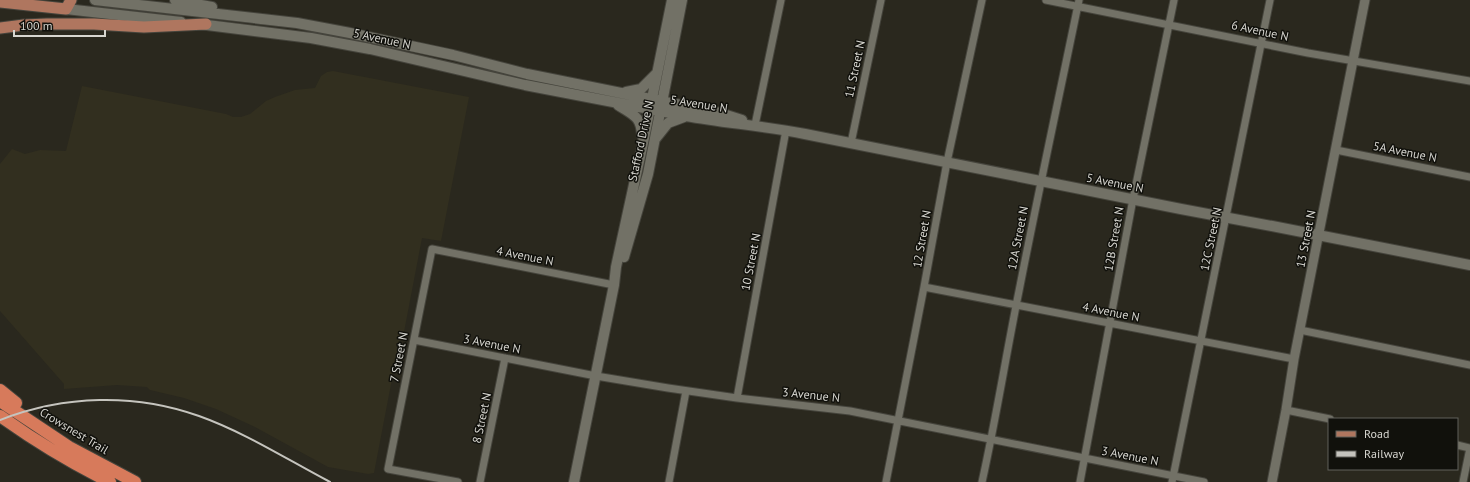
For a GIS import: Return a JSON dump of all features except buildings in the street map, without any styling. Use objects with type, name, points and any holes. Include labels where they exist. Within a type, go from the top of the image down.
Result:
[{"type":"highway","points":[[0,390],[36,419],[123,476]]},
{"type":"highway","name":"Crowsnest Trail","points":[[0,401],[68,447],[135,482]]},
{"type":"highway","points":[[0,416],[43,446],[70,462],[110,482]]},
{"type":"highway","points":[[0,424],[58,459],[102,482]]},
{"type":"main road","name":"5 Avenue N","points":[[95,0],[297,23],[404,43],[527,74],[724,114],[755,125]]},
{"type":"main road","points":[[175,0],[216,8],[243,16]]},
{"type":"main road","name":"Stafford Drive N","points":[[657,100],[657,73],[672,0]]},
{"type":"main road","name":"Stafford Drive N","points":[[574,482],[614,285],[616,267],[643,143],[655,110],[682,0]]},
{"type":"main road","name":"5 Avenue N","points":[[0,2],[69,5],[311,38],[370,49],[525,85],[709,120],[786,130],[1470,265]]},
{"type":"main road","points":[[0,28],[19,25],[47,24],[94,24],[144,27],[206,24]]},
{"type":"main road","points":[[620,92],[641,89],[657,73]]},
{"type":"main road","points":[[613,102],[638,118],[641,125],[643,143]]},
{"type":"main road","name":"Stafford Drive N","points":[[614,285],[651,160],[655,140],[655,110]]},
{"type":"main road","points":[[655,140],[668,123],[686,116]]},
{"type":"street","points":[[755,125],[781,0]]},
{"type":"street","name":"11 Street N","points":[[851,143],[881,0]]},
{"type":"street","name":"12 Street N","points":[[886,482],[947,162],[982,0]]},
{"type":"street","name":"6 Avenue N","points":[[1046,0],[1078,3],[1169,24],[1353,61],[1470,81]]},
{"type":"street","name":"12B Street N","points":[[1080,482],[1133,199],[1174,0]]},
{"type":"street","name":"12C Street N","points":[[1173,479],[1270,0]]},
{"type":"street","name":"13 Street N","points":[[1272,482],[1294,359],[1365,0]]},
{"type":"street","name":"12A Street N","points":[[982,482],[992,439],[1040,181],[1078,3]]},
{"type":"street","name":"10 Street N","points":[[737,398],[786,130]]},
{"type":"street","name":"5A Avenue N","points":[[1336,150],[1470,177]]},
{"type":"street","name":"4 Avenue N","points":[[432,249],[614,285]]},
{"type":"street","name":"7 Street N","points":[[432,249],[388,469],[458,482]]},
{"type":"street","name":"4 Avenue N","points":[[924,287],[1294,359]]},
{"type":"street","points":[[1300,330],[1470,365]]},
{"type":"street","name":"3 Avenue N","points":[[414,340],[596,376],[686,391],[850,411],[1084,458],[1173,479],[1204,482]]},
{"type":"street","name":"8 Street N","points":[[480,482],[505,358]]},
{"type":"street","points":[[669,482],[686,391]]},
{"type":"street","points":[[1286,410],[1328,419]]},
{"type":"street","points":[[1458,445],[1470,448],[1463,482]]},
{"type":"shaded area","points":[[333,71],[469,97],[441,241],[422,238],[404,332],[401,332],[374,473],[368,474],[328,467],[255,427],[216,409],[184,398],[150,390],[147,387],[117,385],[64,389],[64,384],[0,311],[0,164],[12,149],[25,154],[40,150],[66,151],[82,86],[226,114],[233,117],[241,117],[250,114],[266,101],[275,97],[295,90],[315,88],[321,76],[327,72]]},
{"type":"railway","points":[[0,420],[24,412],[74,402],[100,400],[150,403],[199,416],[233,430],[330,482]]}]
